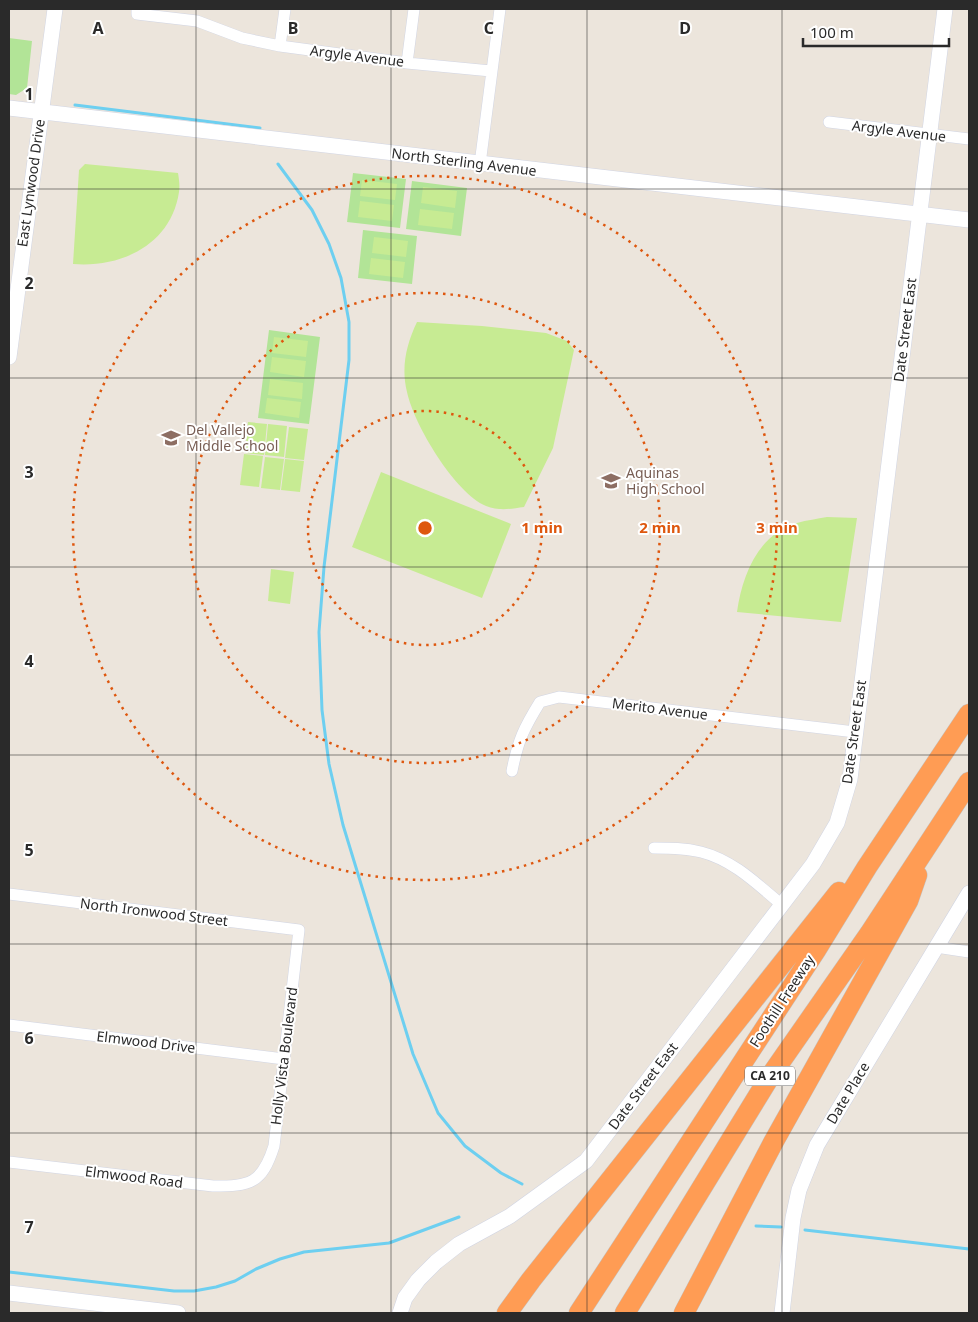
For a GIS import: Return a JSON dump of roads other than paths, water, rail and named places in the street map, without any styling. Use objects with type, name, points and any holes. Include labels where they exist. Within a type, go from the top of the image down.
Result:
[{"type":"highway","name":"Foothill Freeway","points":[[579,1313],[816,950],[867,867],[969,714]]},
{"type":"highway","name":"CA 210","points":[[625,1313],[769,1078],[927,847],[969,782]]},
{"type":"highway","points":[[684,1313],[774,1141],[908,901],[927,847]]},
{"type":"highway","points":[[507,1313],[537,1272],[841,890],[867,867]]},
{"type":"street","name":"East Lynwood Drive","points":[[9,357],[11,327],[55,9]]},
{"type":"street","points":[[280,46],[285,9]]},
{"type":"street","points":[[407,63],[414,9]]},
{"type":"street","points":[[480,164],[500,9]]},
{"type":"street","name":"Date Street East","points":[[400,1313],[405,1298],[436,1262],[459,1244],[510,1216],[586,1161],[813,864],[837,823],[850,779],[945,9]]},
{"type":"street","name":"Argyle Avenue","points":[[137,12],[197,21],[242,38],[280,46],[407,63],[491,71]]},
{"type":"street","name":"North Sterling Avenue","points":[[9,108],[969,220]]},
{"type":"street","name":"Argyle Avenue","points":[[829,122],[969,139]]},
{"type":"street","name":"Merito Avenue","points":[[512,771],[516,750],[524,727],[540,702],[559,697],[856,732]]},
{"type":"street","points":[[654,848],[682,848],[721,859],[736,867],[782,905]]},
{"type":"street","name":"Date Place","points":[[782,1313],[793,1218],[799,1190],[817,1145],[969,893]]},
{"type":"street","name":"North Ironwood Street","points":[[9,894],[299,930]]},
{"type":"street","name":"Holly Vista Boulevard","points":[[257,1178],[268,1165],[274,1146],[299,930]]},
{"type":"street","points":[[936,947],[969,952]]},
{"type":"street","name":"Elmwood Drive","points":[[9,1025],[284,1059]]},
{"type":"street","name":"Elmwood Road","points":[[9,1162],[213,1186],[241,1185],[257,1178]]},
{"type":"street","points":[[9,1293],[178,1313]]},
{"type":"waterway","points":[[75,105],[260,128]]},
{"type":"waterway","points":[[278,164],[312,210],[329,244],[341,278],[349,322],[349,360],[324,567],[319,632],[322,710],[329,764],[343,825],[413,1054],[438,1113],[465,1146],[501,1173],[522,1184]]},
{"type":"waterway","points":[[9,1272],[174,1291],[194,1291],[235,1281],[256,1269],[304,1252],[389,1243],[459,1217]]},
{"type":"waterway","points":[[756,1226],[781,1227]]},
{"type":"waterway","points":[[805,1230],[969,1249]]},
{"type":"place","name":"Del Vallejo Middle School","points":[[171,438]]},
{"type":"place","name":"Aquinas High School","points":[[611,481]]}]
